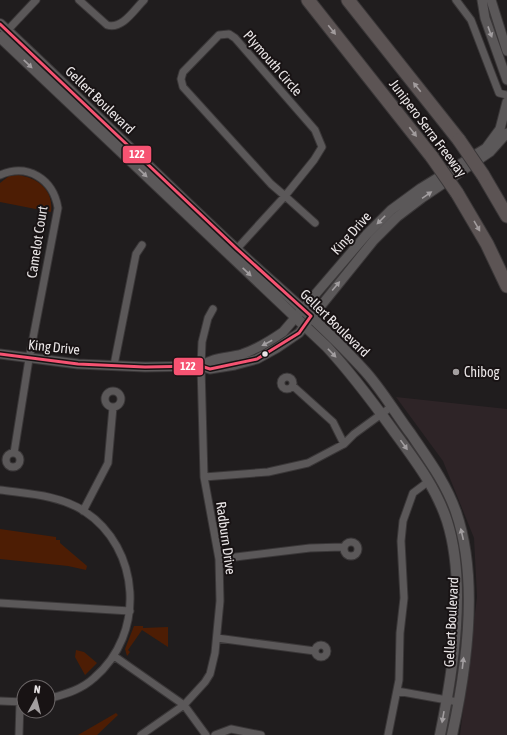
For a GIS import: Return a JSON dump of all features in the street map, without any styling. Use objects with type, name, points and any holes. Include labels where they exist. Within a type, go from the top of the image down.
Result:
[{"type":"highway","name":"Junipero Serra Freeway","points":[[308,0],[432,157],[457,193],[487,244],[507,286]]},
{"type":"highway","name":"Junipero Serra Freeway","points":[[348,0],[458,140],[483,175],[507,216]]},
{"type":"main road","name":"Gellert Boulevard","points":[[2,34],[233,253],[341,362],[382,414],[429,481],[447,522],[455,566],[454,630],[446,700],[440,735]]},
{"type":"main road","name":"Gellert Boulevard","points":[[233,253],[311,316],[334,337],[365,371],[444,483],[456,510],[463,537],[467,566],[467,607],[464,654],[452,735]]},
{"type":"street","points":[[2,34],[36,0]]},
{"type":"street","points":[[79,0],[107,25],[112,27],[119,26],[144,0]]},
{"type":"street","points":[[456,0],[472,20],[498,93],[507,95]]},
{"type":"street","points":[[482,0],[485,18],[507,80]]},
{"type":"street","points":[[491,0],[507,51]]},
{"type":"street","name":"Plymouth Circle","points":[[233,253],[285,196],[314,160],[322,147],[315,130],[235,38],[229,34],[219,35],[183,72],[181,78],[183,87],[271,184],[285,196]]},
{"type":"street","name":"King Drive","points":[[201,366],[209,360],[244,353],[268,343],[283,332],[367,234],[391,210],[421,188],[486,148],[500,129],[507,102]]},
{"type":"street","name":"King Drive","points":[[0,354],[29,359],[78,364],[201,366],[210,369],[235,365],[257,359],[299,333],[311,316],[374,240],[397,217],[422,198],[490,152],[507,133]]},
{"type":"street","name":"Camelot Court","points":[[0,175],[9,171],[25,171],[34,174],[51,187],[56,197],[58,208],[29,359],[14,453]]},
{"type":"street","points":[[285,196],[315,223]]},
{"type":"street","points":[[114,365],[136,254],[142,244]]},
{"type":"street","name":"Radburn Drive","points":[[141,735],[157,723],[170,717],[184,705],[205,682],[210,674],[217,638],[220,601],[219,559],[204,477],[201,366],[202,342],[208,318],[213,309]]},
{"type":"street","points":[[293,386],[333,422],[344,444]]},
{"type":"street","points":[[83,510],[108,463],[113,407]]},
{"type":"street","points":[[204,477],[268,472],[308,462],[344,444],[354,434],[391,407]]},
{"type":"street","points":[[388,735],[397,691],[400,633],[404,598],[401,541],[403,521],[413,493],[429,481]]},
{"type":"street","points":[[0,490],[54,497],[83,510],[97,520],[109,534],[125,561],[130,586],[130,611],[126,628],[114,656],[95,678],[78,690],[56,697]]},
{"type":"street","points":[[219,559],[317,548],[343,547]]},
{"type":"street","points":[[0,603],[130,611]]},
{"type":"street","points":[[217,638],[315,651]]},
{"type":"street","points":[[114,656],[184,705],[206,735]]},
{"type":"street","points":[[397,691],[458,702]]},
{"type":"street","points":[[0,702],[16,702]]},
{"type":"street","points":[[19,735],[20,719]]},
{"type":"street","points":[[215,735],[231,729],[261,735]]},
{"type":"shaded area","points":[[18,175],[32,179],[43,186],[50,197],[51,212],[0,202],[0,183],[9,176]]},
{"type":"shaded area","points":[[396,397],[507,409],[507,735],[460,735],[477,597],[474,538],[443,461]]},
{"type":"shaded area","points":[[0,529],[56,537],[56,540],[60,540],[60,543],[87,566],[86,570],[68,566],[0,559]]},
{"type":"shaded area","points":[[134,626],[143,626],[143,628],[168,627],[168,647],[142,630],[128,650],[130,652],[127,656],[125,649]]},
{"type":"shaded area","points":[[76,650],[84,652],[97,663],[85,675],[75,657]]},
{"type":"shaded area","points":[[116,713],[118,715],[97,735],[78,735]]},
{"type":"transit line","name":"122","points":[[0,24],[237,249],[311,316],[299,333],[257,359],[210,369],[201,366],[145,367],[78,364],[0,354]]},
{"type":"place","name":"Chibog","points":[[456,372]]}]
